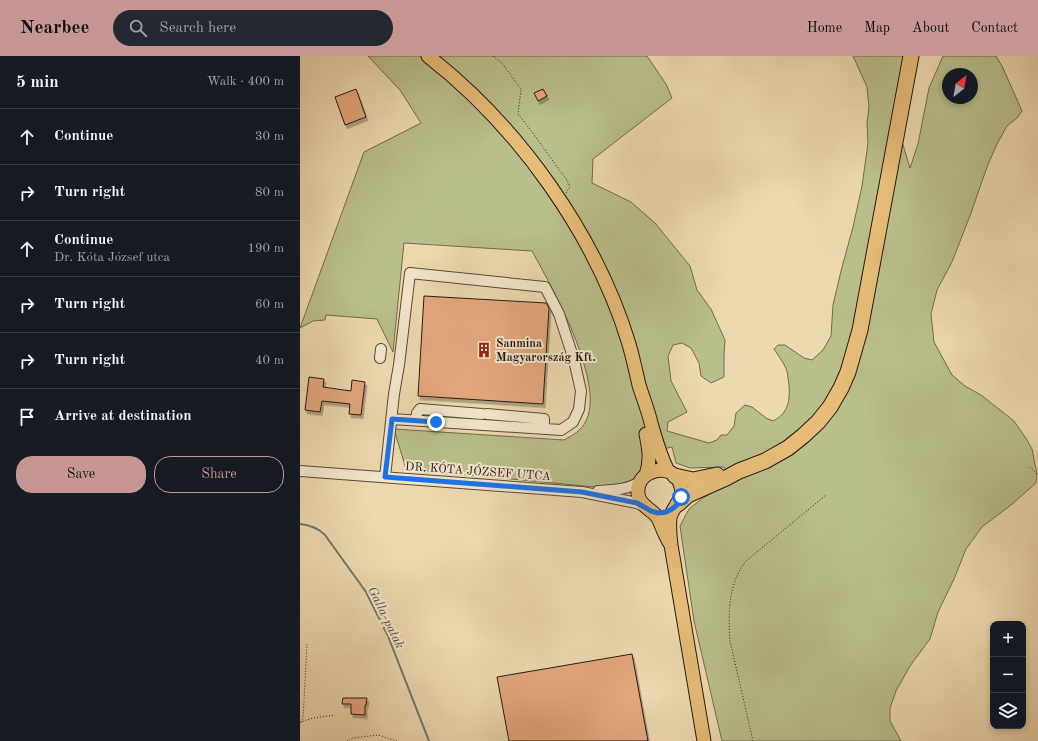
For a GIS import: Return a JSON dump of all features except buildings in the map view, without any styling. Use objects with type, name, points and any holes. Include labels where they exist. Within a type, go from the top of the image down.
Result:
[{"type":"highway","points":[[678,504],[688,495],[739,471],[765,461],[788,448],[818,422],[830,407],[841,388],[848,372],[860,330],[911,56]]},
{"type":"highway","points":[[904,96],[914,69],[921,56]]},
{"type":"highway","points":[[672,474],[693,480],[739,471]]},
{"type":"main road","points":[[428,56],[465,88],[523,149],[559,198],[581,235],[607,285],[617,309],[629,344],[660,453],[672,474],[680,482],[682,490],[678,504],[670,516],[670,545],[704,741]]},
{"type":"main road","points":[[640,387],[650,452],[649,465],[639,487],[638,494],[641,501],[657,517],[670,545]]},
{"type":"main road","points":[[644,478],[656,470],[664,470],[672,474]]},
{"type":"main road","points":[[648,509],[658,513],[666,512],[678,504]]},
{"type":"street","points":[[385,477],[394,394],[410,273],[545,287],[559,314],[574,360],[581,391],[579,409],[573,422],[561,430],[392,419]]},
{"type":"street","points":[[416,420],[417,413],[420,409],[437,410],[544,419],[544,429]]},
{"type":"street","points":[[436,422],[437,410]]},
{"type":"street","name":"DR. KÓTA JÓZSEF UTCA","points":[[300,471],[582,492]]},
{"type":"street","points":[[582,492],[619,490],[635,485],[644,478]]},
{"type":"street","points":[[582,492],[637,503],[648,509]]},
{"type":"path","points":[[493,56],[502,63],[521,89],[518,114],[567,179],[570,187],[567,192],[559,198]]},
{"type":"path","points":[[1030,467],[1038,474]]},
{"type":"path","points":[[754,741],[730,641],[729,613],[733,587],[742,566],[746,561],[826,495]]},
{"type":"path","points":[[301,723],[303,719],[307,644]]},
{"type":"path","points":[[301,723],[314,718],[335,715]]},
{"type":"path","points":[[347,741],[353,738],[378,735],[397,741]]},
{"type":"green space","points":[[368,56],[647,56],[666,84],[672,98],[593,159],[592,183],[631,202],[655,223],[690,266],[697,290],[711,309],[725,340],[724,377],[711,383],[701,376],[699,363],[691,348],[682,343],[673,345],[668,356],[671,381],[687,412],[668,422],[667,431],[709,443],[717,440],[721,435],[727,435],[734,426],[736,413],[745,405],[752,407],[766,418],[773,421],[785,410],[789,401],[789,384],[786,369],[774,349],[778,345],[785,345],[804,358],[812,360],[823,350],[831,336],[833,305],[862,186],[868,143],[867,123],[869,107],[867,87],[853,56],[915,56],[896,122],[910,168],[918,144],[929,88],[943,56],[996,56],[1022,111],[1017,118],[1007,126],[997,144],[952,262],[937,290],[931,314],[934,342],[952,375],[965,386],[981,395],[1014,421],[1027,440],[1032,449],[1037,474],[1036,483],[1011,505],[982,527],[966,549],[954,579],[938,612],[930,639],[910,666],[896,691],[890,708],[890,721],[901,741],[722,741],[694,621],[680,526],[689,509],[703,498],[731,481],[724,467],[690,468],[676,463],[672,447],[650,452],[639,480],[620,487],[595,487],[406,469],[394,429],[564,440],[582,427],[590,410],[587,375],[577,343],[556,296],[532,251],[404,243],[393,352],[377,319],[326,315],[325,320],[313,321],[300,328],[364,152],[421,123],[400,90]]},
{"type":"waterway","name":"Galla-patak","points":[[300,524],[314,527],[325,535],[366,592],[388,636],[429,741]]},
{"type":"place","name":"Sanmina Magyarország Kft.","points":[[484,350]]},
{"type":"route","points":[[436,422],[392,419],[385,477],[582,492],[637,503],[655,513],[669,511],[678,504],[681,497]]}]
